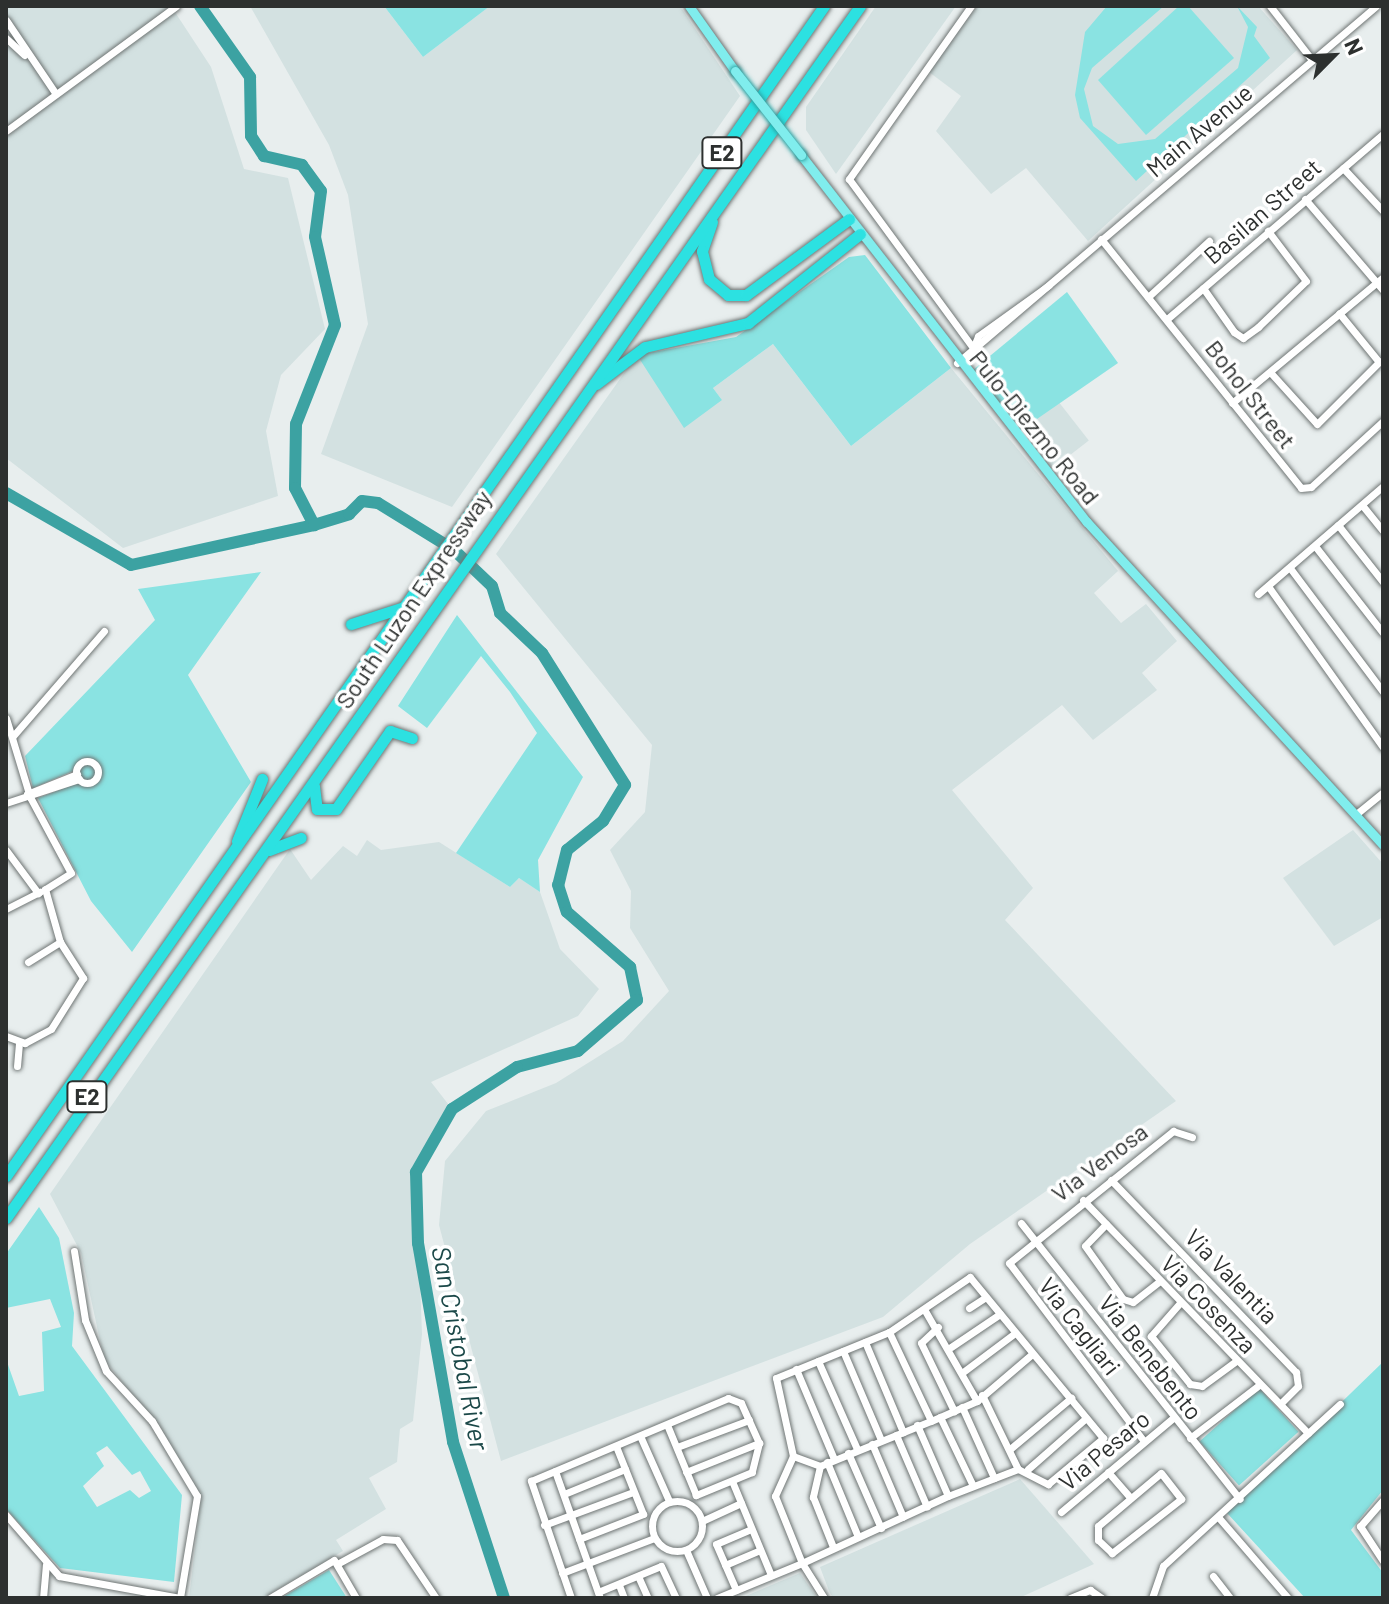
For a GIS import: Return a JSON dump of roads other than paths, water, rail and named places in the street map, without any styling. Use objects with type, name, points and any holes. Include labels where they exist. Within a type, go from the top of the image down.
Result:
[{"type":"highway","name":"South Luzon Expressway","points":[[6,1176],[464,524],[822,6]]},
{"type":"highway","name":"South Luzon Expressway","points":[[6,1218],[247,873],[327,765],[439,595],[860,6]]},
{"type":"highway","points":[[728,191],[702,251],[709,279],[728,295],[761,290],[849,219]]},
{"type":"highway","points":[[584,395],[645,347],[748,323],[860,234]]},
{"type":"highway","points":[[351,624],[405,607]]},
{"type":"highway","points":[[327,765],[312,797],[330,812],[390,731],[400,728],[412,738]]},
{"type":"highway","points":[[231,857],[262,779]]},
{"type":"highway","points":[[247,873],[283,840],[301,838]]},
{"type":"main road","name":"Pulo-Diezmo Road","points":[[689,6],[957,363],[1121,561],[1383,845]]},
{"type":"street","points":[[6,131],[176,6]]},
{"type":"street","points":[[971,6],[849,179],[973,348]]},
{"type":"street","points":[[1270,6],[1312,60]]},
{"type":"street","name":"Main Avenue","points":[[957,363],[1376,6]]},
{"type":"street","points":[[6,20],[24,55]]},
{"type":"street","points":[[6,38],[56,94]]},
{"type":"street","name":"Basilan Street","points":[[1167,319],[1383,134]]},
{"type":"street","points":[[1343,168],[1383,211]]},
{"type":"street","points":[[1305,199],[1380,280],[1383,290]]},
{"type":"street","points":[[1203,288],[1234,332],[1243,338],[1258,327],[1306,281],[1268,231]]},
{"type":"street","name":"Bohol Street","points":[[1101,239],[1305,489],[1383,421]]},
{"type":"street","points":[[1148,297],[1209,241]]},
{"type":"street","points":[[1232,403],[1380,280]]},
{"type":"street","points":[[1270,372],[1317,424],[1379,362],[1339,313]]},
{"type":"street","points":[[1258,594],[1383,486]]},
{"type":"street","points":[[1362,505],[1383,531]]},
{"type":"street","points":[[1338,525],[1383,582]]},
{"type":"street","points":[[1315,546],[1383,633]]},
{"type":"street","points":[[1290,568],[1383,692]]},
{"type":"street","points":[[1268,586],[1383,747]]},
{"type":"street","points":[[13,736],[104,631]]},
{"type":"street","points":[[6,718],[27,796],[71,873],[6,909]]},
{"type":"street","points":[[6,803],[78,776]]},
{"type":"street","points":[[1355,815],[1383,792]]},
{"type":"street","points":[[6,850],[42,891],[60,942],[79,967],[80,991],[51,1029],[19,1042],[6,1036]]},
{"type":"street","points":[[28,962],[60,942]]},
{"type":"street","points":[[17,1066],[19,1042]]},
{"type":"street","name":"Via Venosa","points":[[1032,1238],[1173,1131],[1192,1137]]},
{"type":"street","name":"Via Valentia","points":[[1111,1180],[1296,1372],[1298,1386],[1281,1403]]},
{"type":"street","name":"Via Cosenza","points":[[1083,1200],[1179,1304],[1308,1433]]},
{"type":"street","name":"Via Benebento","points":[[1021,1223],[1172,1419],[1240,1499]]},
{"type":"street","points":[[1106,1224],[1085,1246],[1123,1299],[1133,1302],[1160,1281]]},
{"type":"street","name":"Via Cagliari","points":[[1032,1238],[1009,1263],[1143,1440]]},
{"type":"street","points":[[6,1515],[23,1528],[46,1565],[76,1581],[180,1598],[197,1496],[152,1421],[106,1371],[85,1320],[74,1251]]},
{"type":"street","points":[[717,1598],[802,1563],[948,1496],[1018,1469],[1028,1469],[1048,1484],[1103,1438],[970,1277],[889,1332],[796,1369],[772,1386],[792,1431],[793,1456],[775,1496],[802,1563],[824,1598]]},
{"type":"street","points":[[969,1308],[986,1297]]},
{"type":"street","points":[[1179,1304],[1151,1336],[1190,1384],[1202,1386],[1236,1361]]},
{"type":"street","points":[[924,1309],[951,1347],[1010,1449],[1018,1469]]},
{"type":"street","points":[[951,1347],[1000,1314]]},
{"type":"street","points":[[938,1327],[921,1343],[954,1411]]},
{"type":"street","points":[[889,1332],[931,1421]]},
{"type":"street","points":[[963,1372],[1015,1333]]},
{"type":"street","points":[[865,1342],[927,1507]]},
{"type":"street","points":[[843,1351],[881,1440]]},
{"type":"street","points":[[793,1456],[827,1462],[931,1421],[980,1398],[1032,1354]]},
{"type":"street","points":[[818,1361],[881,1528]]},
{"type":"street","points":[[796,1369],[827,1462],[858,1537]]},
{"type":"street","points":[[1190,1438],[1259,1385]]},
{"type":"street","points":[[571,1598],[531,1481],[668,1427],[728,1398],[741,1403],[759,1443],[752,1472],[696,1495],[668,1427]]},
{"type":"street","points":[[1010,1449],[1071,1398]]},
{"type":"street","points":[[1152,1598],[1152,1586],[1163,1566],[1240,1499],[1340,1404]]},
{"type":"street","points":[[962,1407],[994,1478]]},
{"type":"street","points":[[940,1417],[973,1486]]},
{"type":"street","points":[[1028,1469],[1086,1418]]},
{"type":"street","name":"Via Pesaro","points":[[1061,1512],[1143,1440],[1172,1419]]},
{"type":"street","points":[[677,1447],[749,1420]]},
{"type":"street","points":[[917,1425],[948,1496]]},
{"type":"street","points":[[641,1438],[669,1501]]},
{"type":"street","points":[[686,1472],[759,1443]]},
{"type":"street","points":[[872,1444],[903,1517]]},
{"type":"street","points":[[579,1539],[643,1514],[616,1446]]},
{"type":"street","points":[[827,1462],[813,1497],[833,1547]]},
{"type":"street","points":[[564,1494],[625,1469]]},
{"type":"street","points":[[555,1471],[599,1595],[661,1566],[676,1598]]},
{"type":"street","points":[[1108,1472],[1130,1497]]},
{"type":"street","points":[[1161,1473],[1182,1495],[1112,1553],[1095,1532],[1130,1497],[1161,1473]]},
{"type":"street","points":[[732,1481],[771,1575]]},
{"type":"street","points":[[544,1525],[633,1492]]},
{"type":"street","points":[[1383,1500],[1360,1526],[1383,1561]]},
{"type":"street","points":[[669,1501],[691,1505],[702,1521],[700,1537],[686,1550],[667,1550],[654,1538],[653,1517],[669,1501]]},
{"type":"street","points":[[702,1521],[741,1503]]},
{"type":"street","points":[[1219,1518],[1288,1598]]},
{"type":"street","points":[[736,1590],[716,1544],[751,1529]]},
{"type":"street","points":[[562,1573],[654,1538]]},
{"type":"street","points":[[270,1598],[383,1539],[397,1540],[436,1598]]},
{"type":"street","points":[[686,1550],[707,1598]]},
{"type":"street","points":[[725,1565],[760,1550]]},
{"type":"street","points":[[337,1564],[356,1598]]},
{"type":"street","points":[[43,1598],[46,1565]]},
{"type":"street","points":[[638,1576],[648,1598]]},
{"type":"street","points":[[1213,1576],[1230,1598]]},
{"type":"street","points":[[619,1585],[624,1598]]},
{"type":"street","points":[[1070,1598],[1090,1590],[1102,1598]]},
{"type":"waterway","points":[[200,6],[250,77],[251,136],[264,156],[302,165],[321,191],[315,237],[335,325],[296,424],[295,488],[314,525]]},
{"type":"waterway","name":"San Cristobal River","points":[[6,493],[131,565],[314,525],[349,514],[362,501],[378,503],[454,550],[492,586],[500,613],[542,653],[625,785],[603,821],[567,850],[558,885],[567,912],[630,967],[637,1000],[578,1051],[517,1067],[452,1109],[416,1172],[418,1243],[453,1442],[504,1598]]}]
